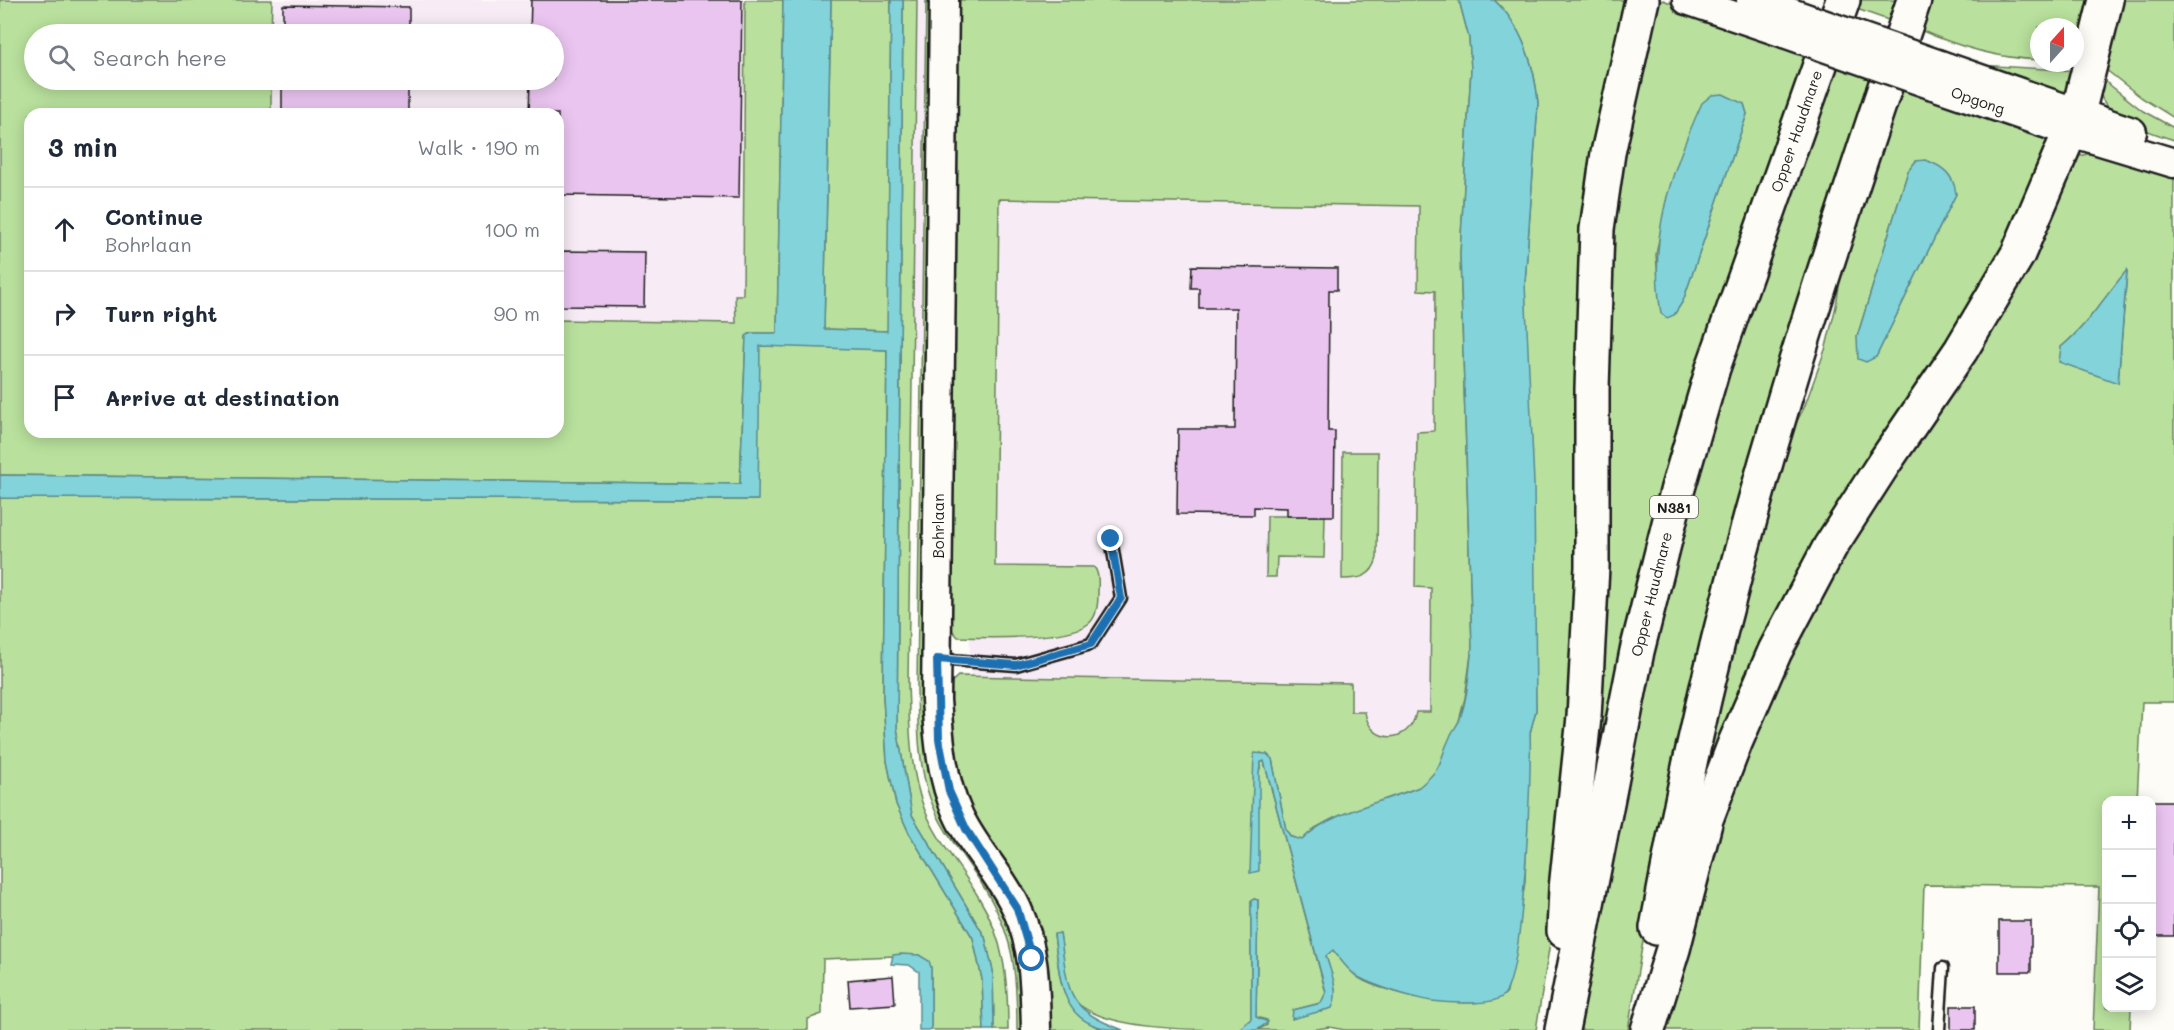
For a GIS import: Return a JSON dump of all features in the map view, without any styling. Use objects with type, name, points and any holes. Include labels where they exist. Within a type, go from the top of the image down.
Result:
[{"type":"highway","name":"N381","points":[[1562,1030],[1566,889],[1584,717],[1592,567],[1592,389],[1597,229],[1608,153],[1641,0]]},
{"type":"highway","name":"Opper Haudmare","points":[[1562,1030],[1636,651],[1678,488],[1713,368],[1843,0]]},
{"type":"highway","points":[[1640,1030],[1678,819],[1752,514],[1784,400],[1914,0]]},
{"type":"highway","points":[[1648,1030],[1673,949],[1706,819],[1735,742],[1774,651],[1830,547],[1992,301],[2018,254],[2074,123],[2106,0]]},
{"type":"main road","name":"Bohrlaan","points":[[944,0],[937,659],[939,739],[949,791],[966,829],[1017,908],[1032,959],[1036,984],[1036,1030]]},
{"type":"main road","points":[[1687,0],[1787,23]]},
{"type":"main road","points":[[1751,0],[1787,23]]},
{"type":"main road","name":"Opgong","points":[[1787,23],[2074,123],[2174,163]]},
{"type":"main road","name":"Opgong","points":[[2074,123],[2174,146]]},
{"type":"lane","points":[[937,659],[1016,665],[1091,644],[1121,598],[1111,539]]},
{"type":"lane","points":[[1939,1030],[1942,968]]},
{"type":"shaded area","points":[[0,0],[1486,0],[1476,747],[972,757],[964,352],[564,334],[564,108],[28,108]]},
{"type":"green space","points":[[0,0],[272,0],[271,24],[24,24],[24,90],[271,90],[271,108],[24,108],[24,438],[564,438],[564,320],[736,323],[735,295],[743,295],[745,0],[783,0],[777,333],[751,333],[746,337],[740,484],[0,475]]},
{"type":"green space","points":[[831,0],[891,0],[888,331],[824,329]]},
{"type":"green space","points":[[903,0],[917,0],[908,685],[911,747],[915,778],[929,820],[979,898],[988,914],[1000,946],[1006,978],[1008,1030],[994,1030],[993,971],[985,937],[912,815],[897,728]]},
{"type":"green space","points":[[926,0],[934,0],[926,692],[993,885],[1019,942],[1026,1030],[1017,1030],[1016,988],[1007,935],[991,900],[946,831],[935,809],[926,785],[919,744],[917,689]]},
{"type":"green space","points":[[957,0],[1459,0],[1469,38],[1471,69],[1460,254],[1472,647],[1465,698],[1459,721],[1446,747],[1443,762],[1420,787],[1334,818],[1315,828],[1302,840],[1291,837],[1286,830],[1272,759],[1261,753],[1259,772],[1261,762],[1264,761],[1326,993],[1321,1003],[1293,1010],[1322,1012],[1335,989],[1326,956],[1333,950],[1359,978],[1411,996],[1434,1000],[1478,1002],[1495,999],[1507,992],[1525,882],[1530,733],[1536,710],[1525,283],[1538,103],[1534,75],[1525,47],[1512,22],[1494,0],[1624,0],[1627,11],[1584,492],[1552,930],[1536,1030],[1345,1030],[1329,1027],[1311,1030],[1257,1030],[1267,1025],[1267,1020],[1256,1017],[1258,900],[1254,899],[1251,901],[1251,1019],[1238,1030],[1197,1030],[1150,1026],[1106,1018],[1088,1011],[1075,1001],[1068,986],[1060,933],[1054,935],[1060,979],[1064,991],[1077,1013],[1103,1030],[1045,1030],[956,776],[948,685],[958,676],[1351,683],[1351,712],[1365,712],[1368,723],[1374,731],[1390,737],[1407,730],[1413,723],[1416,712],[1430,712],[1431,588],[1415,587],[1417,432],[1434,431],[1435,291],[1418,290],[1419,206],[999,199],[995,566],[1094,567],[1098,577],[1098,602],[1095,615],[1088,624],[1063,633],[1026,637],[958,637],[949,627]]},
{"type":"green space","points":[[1663,0],[1805,56],[1699,367],[1578,876],[1604,229],[1655,4]],"holes":[[[1744,104],[1747,114],[1683,301],[1674,315],[1661,312],[1656,255],[1667,197]]]},
{"type":"green space","points":[[1853,0],[1901,0],[1894,22],[1851,7]]},
{"type":"green space","points":[[1928,0],[2099,0],[2084,38],[2084,18],[2030,18],[2030,59],[1977,50],[1918,29]]},
{"type":"green space","points":[[2123,0],[2174,0],[2174,118],[2142,98],[2105,69],[2115,18]]},
{"type":"green space","points":[[1832,64],[1876,79],[1658,852],[1628,1030],[1576,1030],[1650,654],[1726,373]]},
{"type":"green space","points":[[1978,65],[2030,68],[2030,72],[2077,72],[2069,95]]},
{"type":"green space","points":[[2101,78],[2143,111],[2174,128],[2174,140],[2137,126],[2112,111],[2104,102],[2100,91]]},
{"type":"green space","points":[[1900,88],[2051,136],[2011,249],[1876,461],[1685,860],[1709,731],[1782,449],[1804,408],[1826,347],[1836,306],[1843,259]],"holes":[[[1916,161],[1956,194],[1876,357],[1857,337],[1908,171]]]},
{"type":"green space","points":[[2097,151],[2174,168],[2174,702],[2142,702],[2137,796],[2102,796],[2102,1012],[2131,1012],[2130,1030],[2093,1030],[2099,887],[1924,885],[1919,1030],[1665,1030],[1681,940],[1773,670],[2070,164],[2080,156]],"holes":[[[2127,271],[2118,383],[2061,347],[2088,320]]]},
{"type":"green space","points":[[763,344],[887,350],[883,697],[887,761],[896,804],[909,833],[973,938],[982,979],[984,1030],[931,1030],[931,967],[919,955],[823,959],[822,1014],[808,1019],[808,1030],[0,1030],[0,498],[757,500],[758,349]]},
{"type":"green space","points":[[1343,452],[1378,452],[1377,558],[1372,569],[1364,576],[1342,579]]},
{"type":"green space","points":[[1267,516],[1325,516],[1324,558],[1277,557],[1276,577],[1266,577]]},
{"type":"water","points":[[783,0],[831,0],[824,329],[887,331],[891,0],[903,0],[897,728],[912,815],[985,937],[993,971],[994,1030],[984,1030],[982,979],[973,938],[909,833],[896,804],[887,761],[883,697],[887,350],[760,346],[758,500],[0,498],[0,475],[740,484],[746,336],[751,333],[777,333]]},
{"type":"water","points":[[1459,0],[1494,0],[1504,10],[1525,47],[1534,75],[1538,103],[1525,283],[1534,483],[1536,710],[1530,733],[1528,827],[1516,952],[1510,981],[1503,996],[1480,1003],[1458,1003],[1432,1001],[1383,988],[1358,977],[1344,965],[1333,950],[1326,956],[1335,989],[1332,1008],[1292,1019],[1293,1010],[1321,1003],[1326,992],[1264,761],[1261,762],[1259,772],[1259,871],[1250,873],[1254,753],[1267,754],[1272,759],[1286,830],[1291,837],[1302,840],[1326,822],[1419,787],[1427,780],[1440,764],[1459,721],[1466,694],[1472,647],[1460,254],[1471,69],[1469,38]]},
{"type":"water","points":[[1723,94],[1744,104],[1747,114],[1683,301],[1674,315],[1667,318],[1661,313],[1658,285],[1660,231],[1665,205],[1681,154],[1702,103],[1712,95]]},
{"type":"water","points":[[1925,160],[1937,165],[1950,176],[1956,194],[1876,357],[1866,362],[1858,359],[1857,337],[1908,171],[1916,161]]},
{"type":"water","points":[[2127,270],[2118,383],[2059,362],[2061,347],[2088,320]]},
{"type":"water","points":[[1258,900],[1256,1017],[1268,1022],[1257,1030],[1238,1030],[1251,1019],[1251,901]]},
{"type":"water","points":[[1060,933],[1065,969],[1072,995],[1089,1014],[1123,1030],[1102,1028],[1087,1022],[1075,1013],[1062,986],[1059,970],[1054,934]]},
{"type":"water","points":[[893,955],[919,955],[929,961],[931,967],[931,1030],[919,1030],[919,972],[909,965],[891,964]]},
{"type":"building","points":[[531,0],[742,0],[739,198],[564,195],[564,108],[529,108],[530,90],[564,90],[564,24],[530,24]]},
{"type":"building","points":[[283,5],[409,7],[409,24],[283,24]]},
{"type":"building","points":[[282,90],[408,90],[408,108],[282,108]]},
{"type":"building","points":[[564,251],[645,252],[644,307],[564,306]]},
{"type":"building","points":[[1192,266],[1337,268],[1337,290],[1329,290],[1328,431],[1335,431],[1334,516],[1287,516],[1287,508],[1254,507],[1254,515],[1177,514],[1178,429],[1235,429],[1236,308],[1199,308],[1199,288],[1191,288]]},
{"type":"building","points":[[2156,801],[2174,801],[2174,936],[2156,936]]},
{"type":"building","points":[[1999,921],[2031,921],[2031,972],[1999,972]]},
{"type":"building","points":[[893,976],[895,1004],[850,1007],[848,980]]},
{"type":"building","points":[[1951,1006],[1975,1006],[1975,1030],[1951,1030]]},
{"type":"route","points":[[1032,959],[1017,908],[966,829],[949,791],[939,739],[936,700],[937,659],[1016,665],[1091,644],[1121,598],[1111,539]]}]
